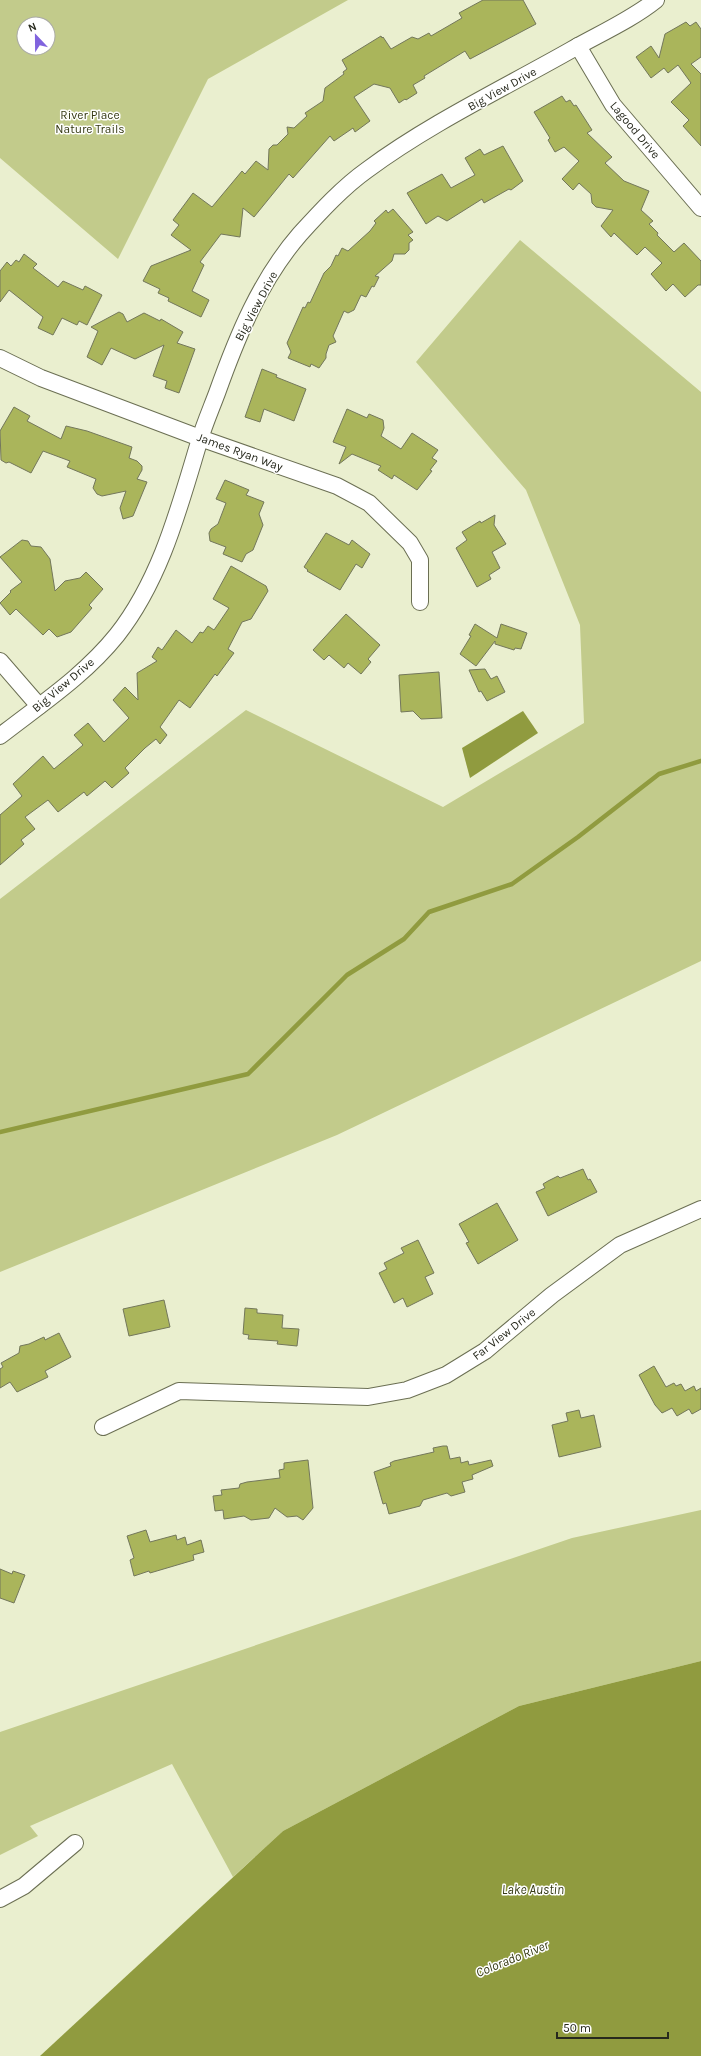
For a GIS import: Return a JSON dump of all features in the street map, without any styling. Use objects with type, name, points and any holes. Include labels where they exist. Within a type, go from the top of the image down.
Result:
[{"type":"street","name":"Big View Drive","points":[[0,736],[70,683],[95,660],[118,634],[136,607],[163,554],[175,522],[200,438],[243,326],[258,296],[299,235],[332,201],[365,171],[405,144],[656,0]]},
{"type":"street","name":"Lagood Drive","points":[[578,46],[613,105],[701,208]]},
{"type":"street","name":"James Ryan Way","points":[[0,358],[41,378],[200,438],[337,486],[368,503],[410,543],[420,560],[420,602]]},
{"type":"street","points":[[0,661],[39,706]]},
{"type":"street","name":"Far View Drive","points":[[103,1427],[179,1391],[368,1397],[407,1390],[446,1375],[485,1351],[552,1296],[620,1245],[701,1209]]},
{"type":"street","points":[[0,1899],[24,1886],[75,1843]]},
{"type":"green space","name":"River Place Nature Trails","points":[[0,0],[348,0],[208,79],[118,259],[0,158]]},
{"type":"green space","points":[[520,240],[701,392],[701,961],[337,1135],[0,1272],[0,899],[246,710],[443,807],[584,723],[580,625],[526,490],[416,362]]},
{"type":"green space","points":[[701,1510],[701,1661],[519,1706],[283,1831],[233,1877],[172,1764],[30,1826],[38,1836],[0,1855],[0,1732],[572,1538]]},
{"type":"water","points":[[523,711],[538,733],[470,778],[462,748]]},
{"type":"water","name":"Lake Austin","points":[[701,1661],[701,2056],[40,2056],[283,1831],[519,1706]]},
{"type":"building","points":[[483,0],[523,0],[536,24],[470,59],[465,51],[424,76],[425,78],[413,85],[417,93],[399,103],[390,88],[374,84],[354,97],[370,121],[355,132],[353,128],[334,141],[330,136],[293,178],[289,174],[254,217],[243,208],[240,237],[221,234],[200,262],[204,265],[192,291],[209,300],[201,317],[168,301],[169,298],[158,293],[160,289],[143,281],[151,266],[191,250],[171,235],[179,225],[173,220],[193,193],[212,207],[242,171],[245,174],[256,161],[268,170],[269,149],[273,145],[277,145],[288,134],[287,127],[294,128],[307,116],[305,113],[323,101],[325,88],[344,74],[343,72],[347,69],[342,60],[381,36],[391,49],[412,37],[418,39],[429,33],[431,36],[462,18],[459,13]]},
{"type":"building","points":[[686,22],[690,26],[696,22],[701,29],[701,57],[691,64],[701,74],[701,146],[683,126],[689,120],[671,102],[691,83],[678,65],[668,73],[664,68],[651,78],[636,57],[651,46],[659,58],[665,34]]},
{"type":"building","points":[[562,96],[566,102],[570,100],[574,106],[576,105],[592,130],[587,133],[612,157],[605,163],[624,181],[649,191],[641,210],[653,221],[649,224],[658,233],[657,235],[674,252],[684,243],[701,261],[701,285],[698,285],[685,297],[673,284],[666,291],[651,274],[662,263],[645,247],[637,255],[614,233],[611,237],[601,226],[613,210],[596,207],[592,203],[591,194],[579,183],[573,190],[562,179],[579,161],[564,147],[555,152],[548,140],[550,138],[534,112]]},
{"type":"building","points":[[503,146],[523,181],[511,190],[509,189],[484,203],[482,199],[447,221],[438,216],[426,224],[407,193],[442,174],[451,188],[475,175],[465,158],[480,149],[484,155]]},
{"type":"building","points":[[393,209],[413,232],[408,235],[413,240],[409,243],[409,250],[405,254],[394,254],[392,261],[375,276],[379,277],[374,287],[372,286],[366,297],[361,295],[354,310],[348,313],[344,311],[333,336],[336,342],[329,345],[326,358],[319,368],[311,364],[310,367],[288,358],[291,352],[287,343],[303,307],[305,308],[308,302],[310,303],[324,273],[331,266],[336,255],[338,256],[342,248],[348,251],[370,231],[376,223],[374,221],[386,210],[388,213]]},
{"type":"building","points":[[24,254],[37,264],[33,268],[58,287],[63,281],[83,290],[85,286],[102,295],[87,325],[79,321],[77,325],[62,318],[53,335],[38,328],[43,317],[9,290],[0,302],[0,271],[7,262],[11,266],[16,260],[19,262]]},
{"type":"building","points":[[119,312],[123,314],[127,322],[144,313],[160,321],[161,319],[183,332],[177,343],[195,349],[179,393],[165,388],[167,381],[153,376],[164,345],[135,359],[111,348],[102,365],[87,357],[98,331],[91,327]]},
{"type":"building","points":[[262,369],[277,375],[276,377],[306,389],[294,421],[264,409],[260,422],[245,417]]},
{"type":"building","points":[[14,407],[30,416],[27,421],[61,439],[66,426],[87,431],[132,447],[129,458],[137,461],[142,466],[142,470],[137,479],[147,482],[133,516],[123,519],[120,508],[126,491],[102,496],[97,494],[93,488],[96,479],[67,467],[70,461],[43,451],[31,473],[9,462],[6,463],[1,460],[0,431]]},
{"type":"building","points":[[347,409],[367,418],[369,414],[383,420],[384,428],[381,436],[401,449],[412,433],[438,450],[432,458],[437,461],[430,470],[432,471],[417,490],[394,475],[392,479],[378,470],[381,466],[352,454],[339,464],[346,447],[333,442]]},
{"type":"building","points":[[225,480],[249,490],[246,495],[264,502],[259,514],[263,525],[253,550],[246,554],[242,562],[223,554],[226,547],[210,541],[209,533],[211,529],[218,524],[226,503],[216,499]]},
{"type":"building","points":[[495,515],[494,525],[506,544],[492,552],[500,568],[489,575],[491,579],[477,587],[456,548],[467,540],[462,532],[480,521],[481,523]]},
{"type":"building","points":[[326,533],[349,545],[352,540],[370,554],[362,568],[356,564],[340,590],[307,571],[308,570],[304,567]]},
{"type":"building","points":[[22,540],[28,541],[31,546],[41,547],[50,559],[55,591],[65,581],[80,578],[86,572],[103,589],[89,605],[92,608],[71,632],[57,637],[49,629],[43,635],[16,609],[10,615],[0,603],[11,592],[10,591],[22,582],[0,557]]},
{"type":"building","points":[[231,566],[266,586],[268,591],[251,619],[242,622],[228,649],[234,653],[217,676],[215,674],[190,708],[179,700],[160,727],[167,735],[160,744],[156,739],[145,748],[125,768],[129,773],[112,788],[105,781],[87,796],[84,792],[58,812],[48,800],[25,817],[35,829],[21,840],[24,844],[0,865],[0,815],[22,796],[13,784],[43,756],[54,769],[83,745],[74,735],[88,723],[104,742],[129,718],[113,700],[125,687],[138,700],[137,673],[157,661],[152,657],[158,647],[162,650],[176,630],[192,643],[200,632],[203,633],[208,626],[214,630],[229,608],[213,599]]},
{"type":"building","points":[[346,614],[380,645],[368,659],[371,662],[361,674],[348,663],[344,668],[329,655],[324,660],[313,650]]},
{"type":"building","points":[[475,624],[497,638],[501,624],[527,633],[521,649],[515,648],[514,650],[495,644],[495,641],[476,666],[460,654],[471,636],[469,635]]},
{"type":"building","points":[[485,669],[491,679],[497,676],[505,692],[487,701],[481,691],[479,692],[469,670]]},
{"type":"building","points":[[439,672],[442,718],[421,719],[413,711],[401,712],[399,675]]},
{"type":"building","points":[[583,1169],[588,1180],[590,1179],[597,1192],[548,1216],[536,1192],[545,1188],[543,1184],[558,1176],[560,1178]]},
{"type":"building","points":[[497,1203],[518,1240],[478,1264],[466,1243],[469,1242],[459,1224]]},
{"type":"building","points":[[418,1240],[434,1273],[425,1277],[433,1294],[407,1307],[403,1298],[394,1303],[379,1273],[387,1269],[384,1263],[404,1253],[401,1248]]},
{"type":"building","points":[[164,1300],[170,1327],[129,1336],[123,1309]]},
{"type":"building","points":[[245,1308],[257,1309],[257,1313],[283,1315],[282,1328],[299,1329],[297,1346],[277,1344],[278,1341],[248,1339],[249,1335],[243,1334]]},
{"type":"building","points":[[59,1333],[71,1357],[45,1371],[48,1377],[17,1392],[10,1382],[0,1388],[0,1369],[3,1367],[1,1363],[19,1353],[20,1346],[29,1344],[44,1337],[45,1340]]},
{"type":"building","points":[[654,1366],[666,1387],[674,1383],[676,1386],[681,1384],[685,1391],[694,1386],[696,1391],[701,1388],[701,1409],[692,1414],[689,1409],[677,1416],[672,1408],[662,1413],[655,1405],[639,1375]]},
{"type":"building","points":[[579,1410],[581,1418],[594,1415],[601,1447],[559,1457],[552,1425],[568,1421],[566,1413]]},
{"type":"building","points":[[447,1446],[450,1459],[460,1457],[461,1463],[468,1461],[469,1465],[491,1460],[493,1466],[472,1475],[473,1479],[462,1482],[465,1492],[451,1496],[447,1493],[423,1500],[420,1506],[389,1514],[386,1503],[383,1504],[374,1472],[391,1466],[390,1463],[394,1461],[434,1452],[433,1448]]},
{"type":"building","points":[[308,1460],[313,1508],[303,1520],[297,1516],[287,1517],[275,1508],[269,1518],[251,1520],[244,1516],[224,1519],[223,1510],[215,1511],[213,1496],[222,1495],[221,1490],[239,1488],[240,1484],[247,1482],[280,1478],[279,1470],[284,1469],[284,1463]]},
{"type":"building","points":[[146,1530],[150,1542],[176,1535],[177,1540],[185,1537],[187,1545],[201,1540],[204,1552],[193,1555],[194,1560],[150,1573],[149,1571],[134,1576],[130,1560],[134,1558],[127,1536]]},
{"type":"building","points":[[0,1569],[12,1574],[13,1571],[25,1575],[14,1603],[0,1598]]},
{"type":"waterway","points":[[0,1132],[248,1074],[347,975],[404,939],[429,912],[512,884],[578,837],[659,774],[701,761]]},
{"type":"water label","name":"Colorado River","points":[[512,1958]]}]
